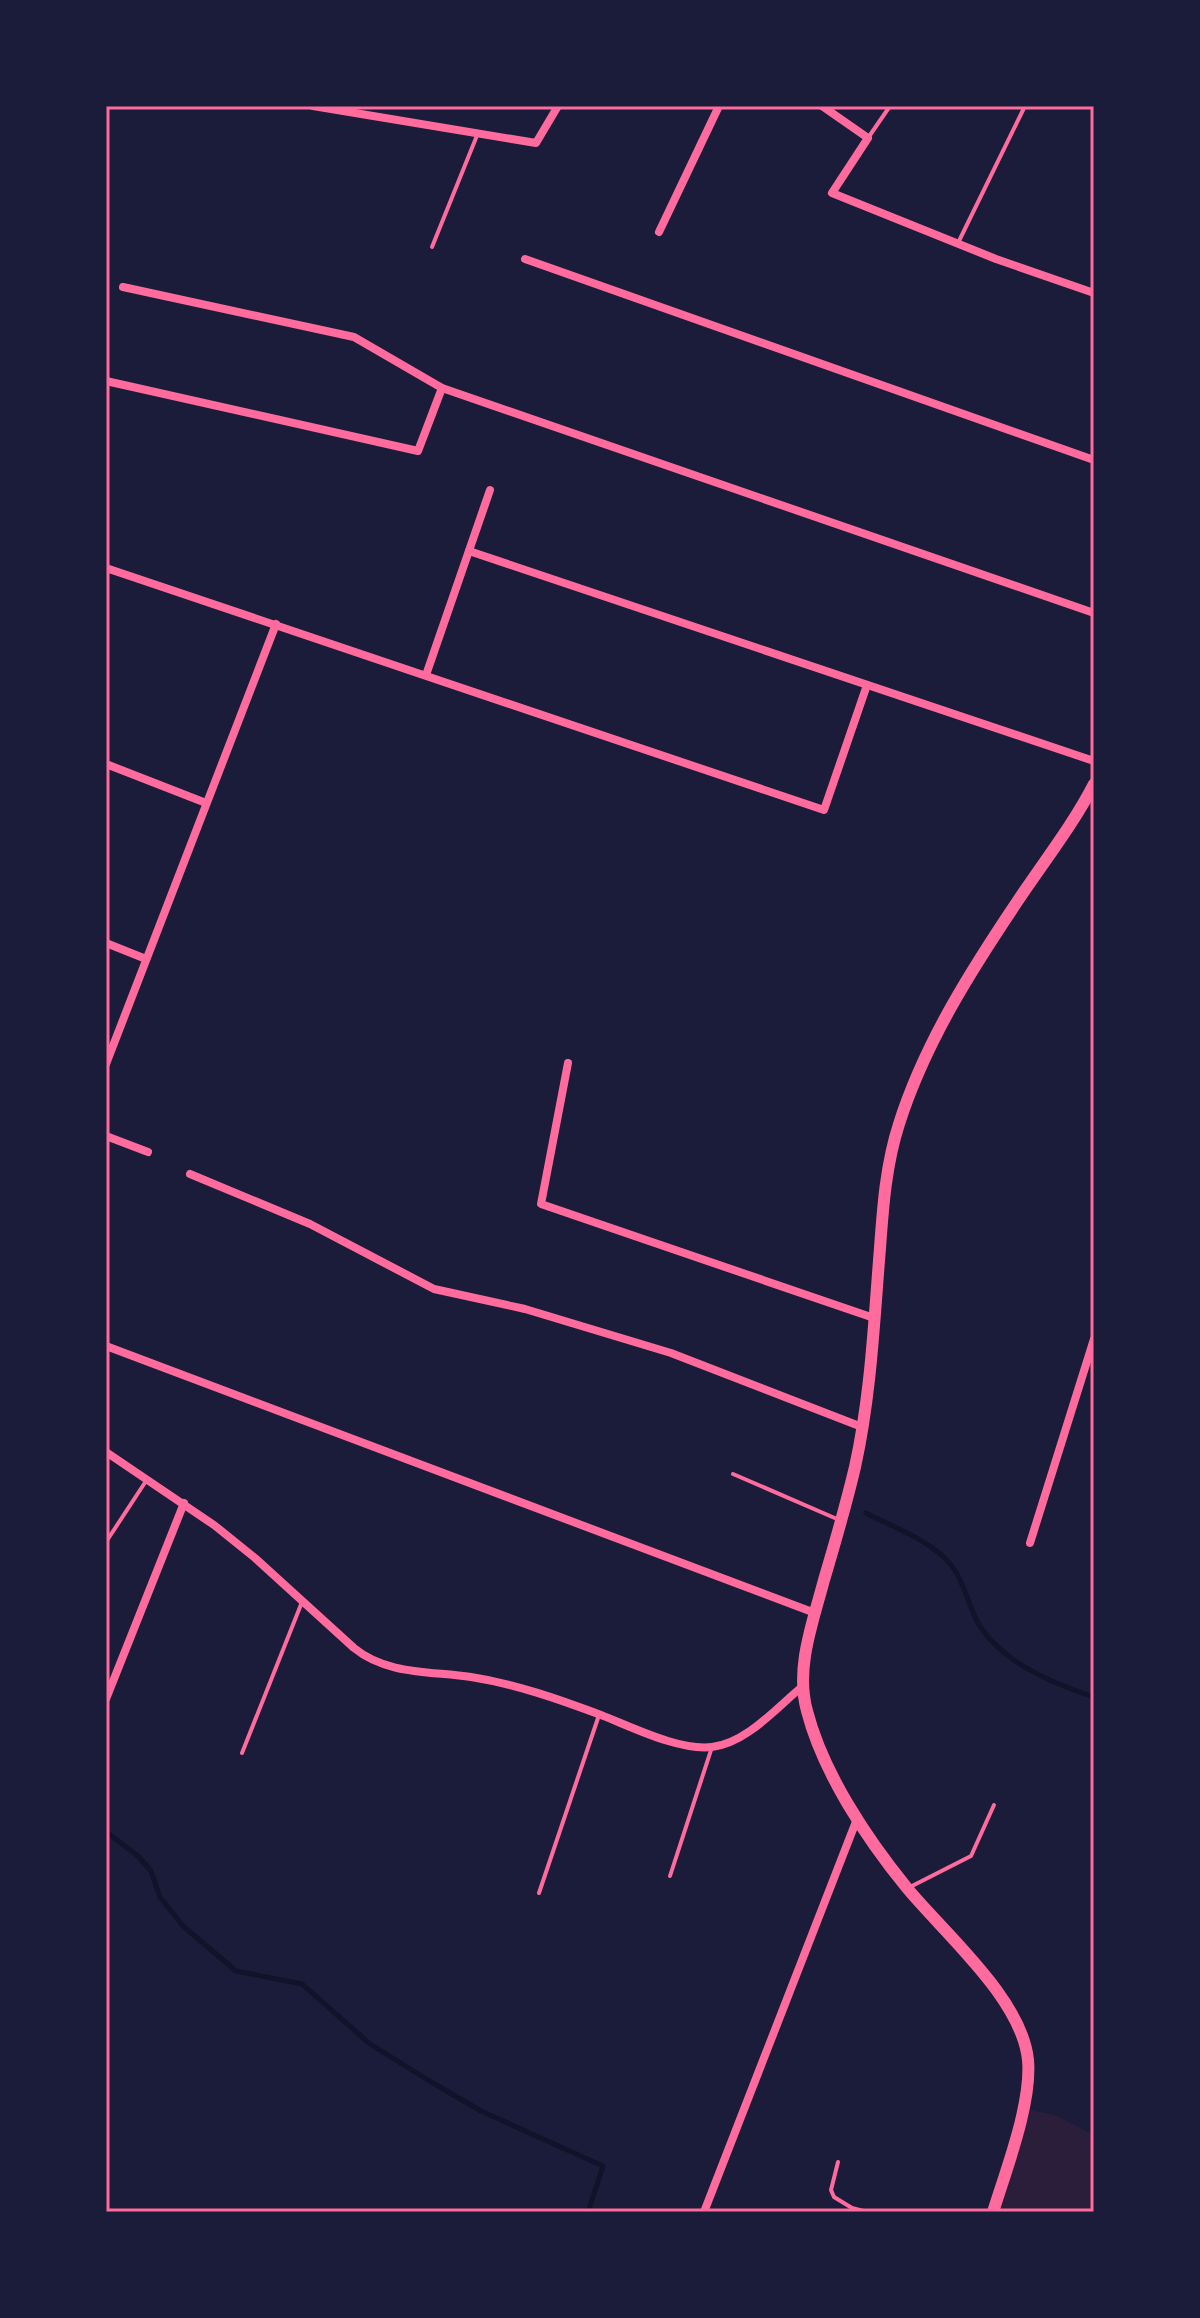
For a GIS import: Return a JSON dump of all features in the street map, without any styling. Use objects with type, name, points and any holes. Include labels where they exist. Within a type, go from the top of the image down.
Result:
[{"type":"main road","points":[[993,2212],[1025,2097],[1027,2055],[1014,2021],[995,1988],[908,1888],[858,1818],[827,1762],[807,1712],[803,1686],[808,1642],[862,1427],[889,1166],[899,1126],[914,1084],[969,977],[1093,790]]},
{"type":"street","points":[[313,106],[536,143],[558,106]]},
{"type":"street","points":[[659,232],[719,106]]},
{"type":"street","points":[[822,106],[868,138],[832,193],[996,259],[1094,293]]},
{"type":"street","points":[[525,259],[1094,460]]},
{"type":"street","points":[[123,287],[354,337],[442,388],[1094,613]]},
{"type":"street","points":[[106,381],[418,451],[442,388]]},
{"type":"street","points":[[426,675],[490,490]]},
{"type":"street","points":[[469,551],[1094,761]]},
{"type":"street","points":[[106,568],[824,810],[867,685]]},
{"type":"street","points":[[106,1064],[276,624]]},
{"type":"street","points":[[106,764],[206,803]]},
{"type":"street","points":[[106,943],[146,959]]},
{"type":"street","points":[[568,1063],[541,1204],[874,1318]]},
{"type":"street","points":[[106,1136],[148,1152]]},
{"type":"street","points":[[190,1174],[321,1229],[434,1289],[525,1309],[671,1353],[862,1427]]},
{"type":"street","points":[[1030,1543],[1094,1339]]},
{"type":"street","points":[[106,1346],[815,1613]]},
{"type":"street","points":[[106,1452],[184,1503],[255,1558],[354,1648],[374,1662],[396,1668],[505,1683],[679,1743],[712,1747],[745,1734],[803,1686]]},
{"type":"street","points":[[106,1699],[184,1503]]},
{"type":"street","points":[[704,2212],[858,1818]]},
{"type":"lane","points":[[868,138],[890,106]]},
{"type":"lane","points":[[958,243],[1025,106]]},
{"type":"lane","points":[[432,247],[478,133]]},
{"type":"lane","points":[[733,1474],[841,1520]]},
{"type":"lane","points":[[106,1542],[147,1479]]},
{"type":"lane","points":[[242,1753],[302,1600]]},
{"type":"lane","points":[[539,1893],[599,1715]]},
{"type":"lane","points":[[670,1876],[712,1747]]},
{"type":"lane","points":[[908,1888],[971,1856],[994,1805]]},
{"type":"lane","points":[[838,2162],[831,2190],[834,2197],[852,2208],[867,2212]]},
{"type":"shaded area","points":[[1030,2110],[1055,2115],[1094,2135],[1094,2212],[999,2212]]},
{"type":"waterway","points":[[866,1513],[912,1535],[943,1556],[959,1578],[977,1621],[999,1648],[1045,1678],[1094,1697]]},
{"type":"waterway","points":[[106,1832],[138,1856],[151,1871],[160,1897],[183,1926],[236,1971],[302,1984],[370,2044],[428,2080],[481,2111],[603,2166],[588,2212]]}]
